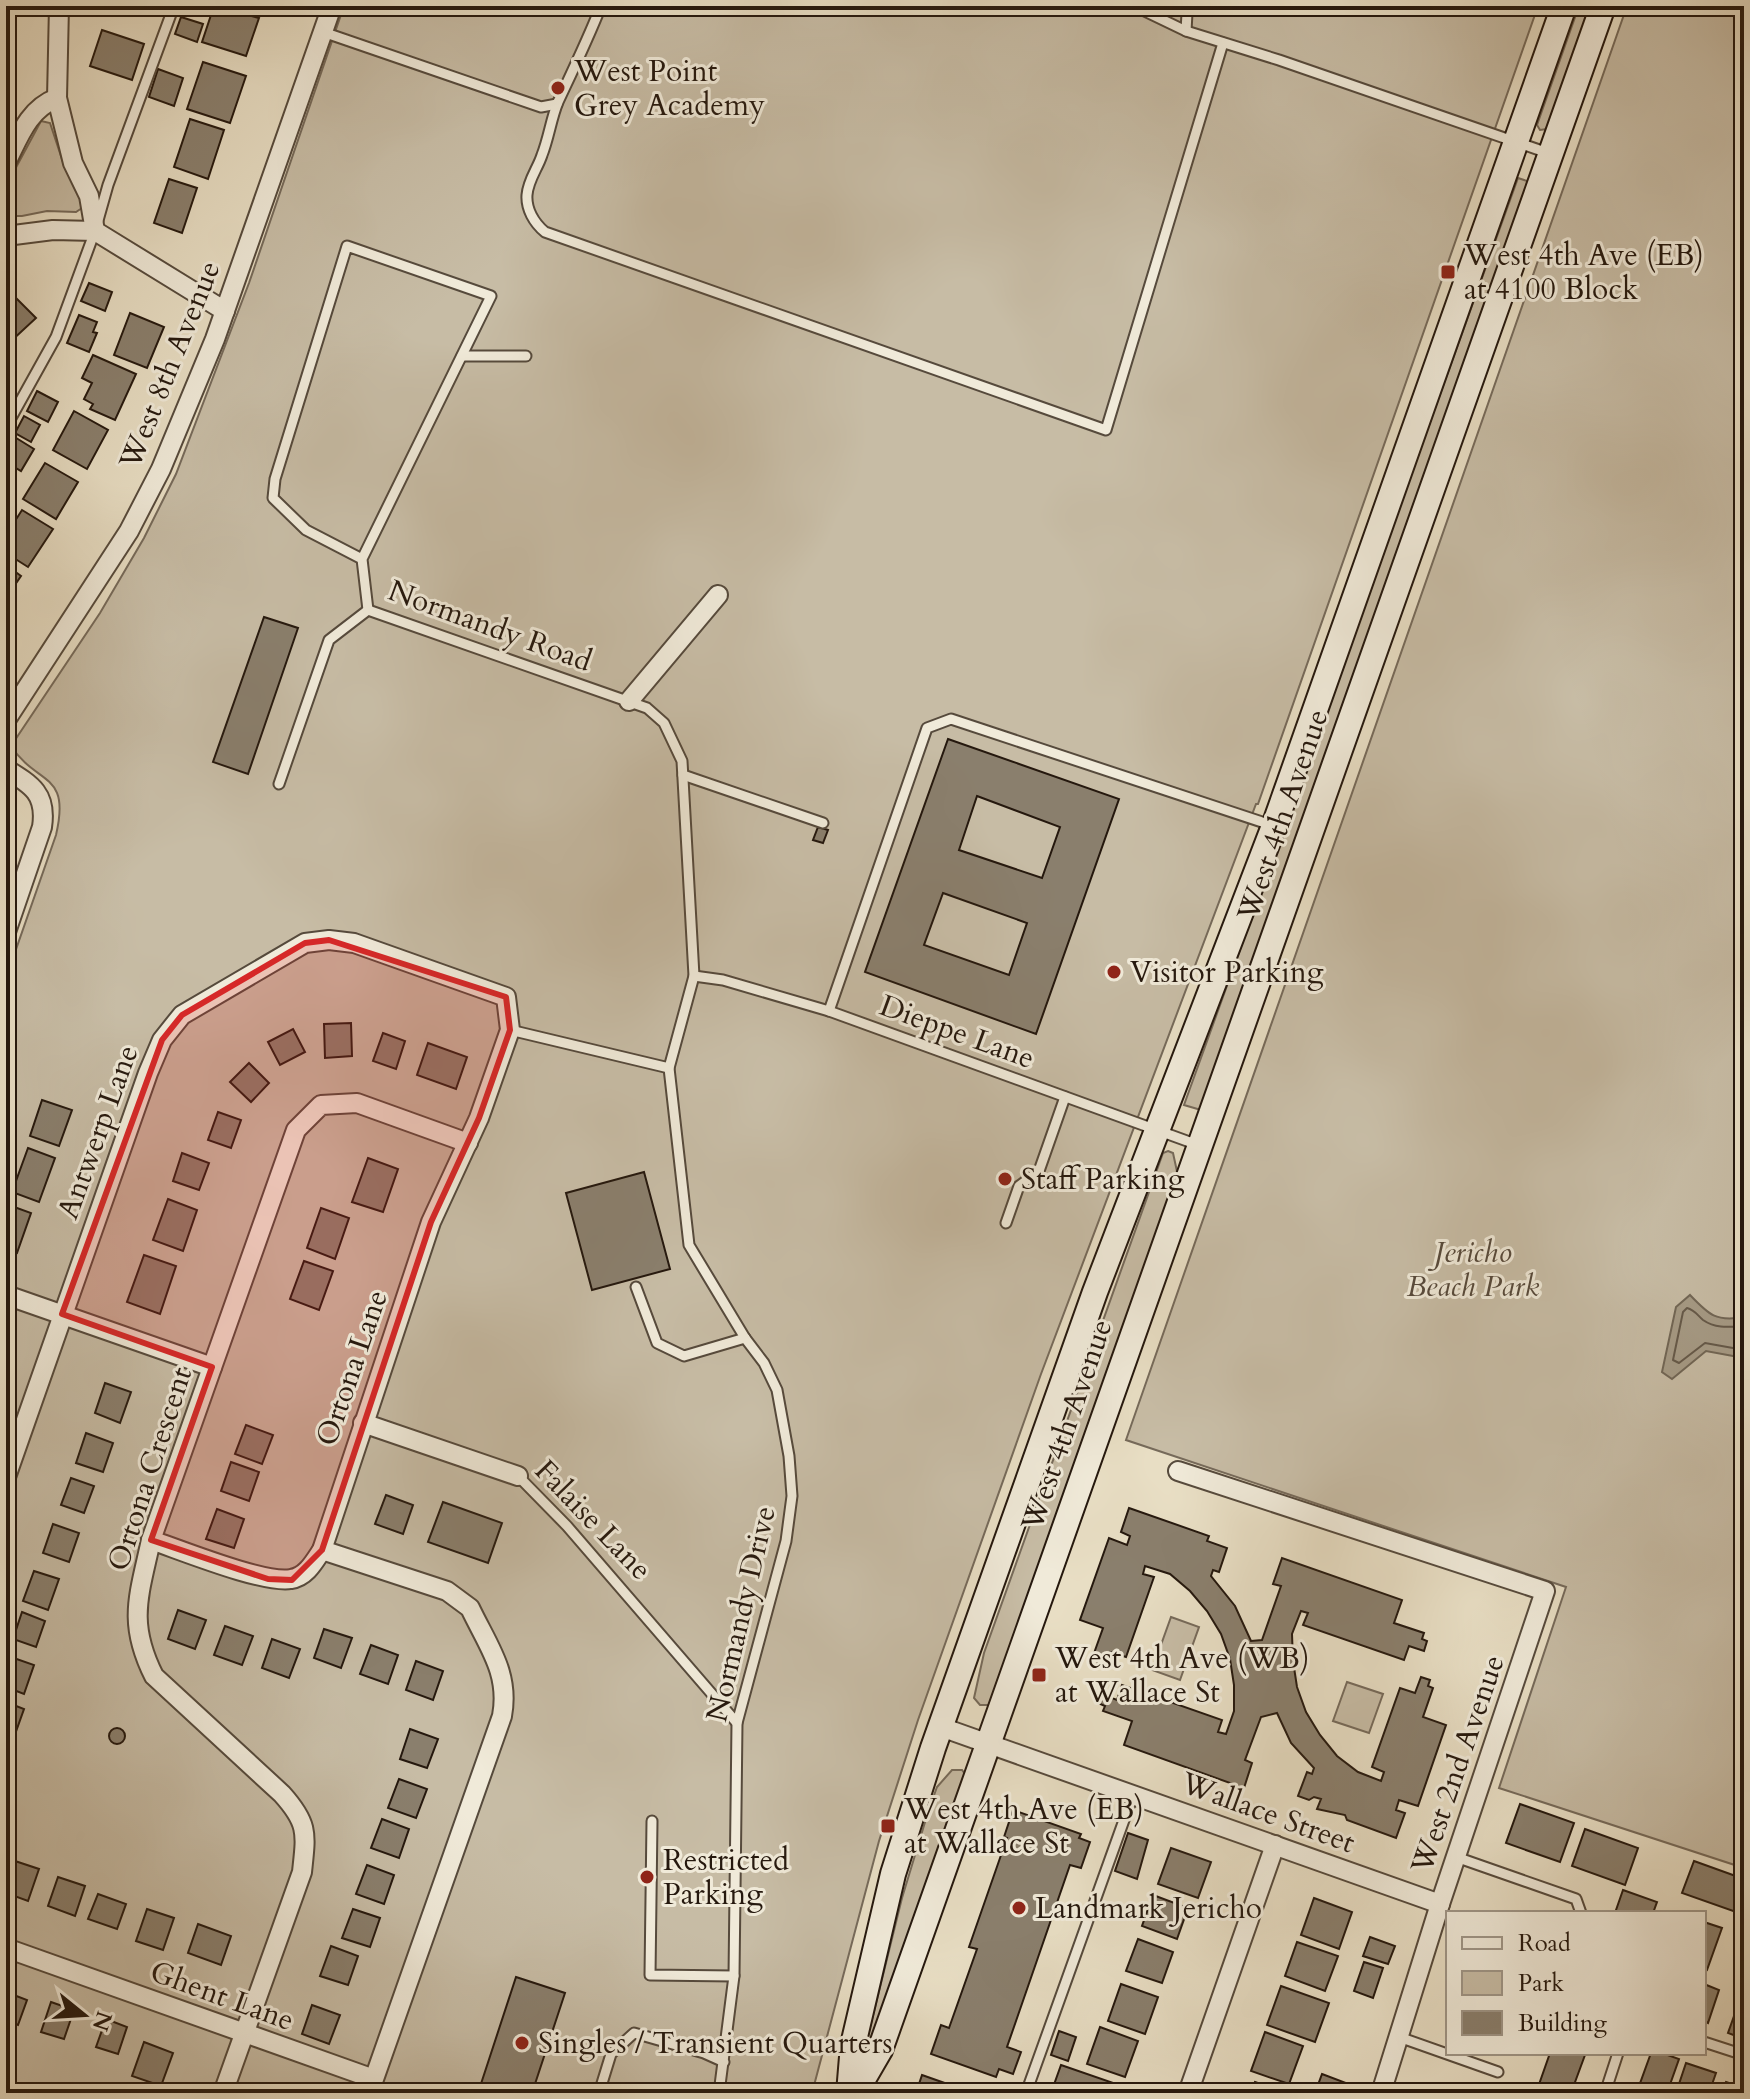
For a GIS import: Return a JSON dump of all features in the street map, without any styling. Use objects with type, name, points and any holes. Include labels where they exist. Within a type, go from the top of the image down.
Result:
[{"type":"main road","name":"West 4th Avenue","points":[[852,2093],[853,2045],[893,1874],[941,1727],[1090,1307],[1274,826],[1564,6]]},
{"type":"main road","name":"West 4th Avenue","points":[[852,2093],[880,2050],[1603,6]]},
{"type":"street","points":[[59,6],[57,98],[73,163],[89,196],[95,231]]},
{"type":"street","name":"West 8th Avenue","points":[[6,720],[129,531],[161,469],[225,311],[332,6]]},
{"type":"street","points":[[6,163],[30,117],[42,104],[57,98]]},
{"type":"street","points":[[6,236],[53,230],[95,231],[225,311]]},
{"type":"street","points":[[638,704],[718,595]]},
{"type":"street","points":[[6,769],[34,789],[43,800],[44,814],[6,932]]},
{"type":"street","name":"Antwerp Lane","points":[[6,1477],[148,1073],[162,1040],[182,1015],[305,943],[329,940],[354,943],[506,997],[510,1030]]},
{"type":"street","name":"Ortona Lane","points":[[151,1540],[268,1579],[292,1580],[308,1570],[322,1550],[431,1222],[468,1143],[510,1030]]},
{"type":"street","name":"Ortona Crescent","points":[[223,2093],[302,1872],[305,1839],[299,1813],[282,1794],[154,1676],[141,1650],[136,1609],[151,1540],[296,1130],[321,1105],[357,1103],[468,1143]]},
{"type":"street","points":[[6,1295],[212,1367]]},
{"type":"street","name":"Falaise Lane","points":[[363,1423],[518,1476]]},
{"type":"street","name":"West 2nd Avenue","points":[[1178,1471],[1545,1591],[1440,1904],[1381,2093]]},
{"type":"street","name":"Ghent Lane","points":[[6,1948],[374,2079],[502,1716],[506,1697],[504,1680],[470,1608],[461,1600],[447,1591],[322,1550]]},
{"type":"street","name":"Wallace Street","points":[[941,1727],[1440,1904]]},
{"type":"street","points":[[1188,2093],[1275,1845]]},
{"type":"lane","points":[[6,427],[56,337],[174,6]]},
{"type":"lane","points":[[601,6],[557,104],[542,155],[528,186],[526,198],[533,219],[545,232],[1106,430],[1223,43]]},
{"type":"lane","points":[[1134,6],[1186,31],[1551,154]]},
{"type":"lane","points":[[1183,6],[1187,13],[1186,31]]},
{"type":"lane","points":[[323,32],[541,107],[557,104]]},
{"type":"lane","name":"Normandy Road","points":[[362,559],[306,530],[273,498],[275,479],[347,246],[491,296],[362,559],[368,610],[638,704]]},
{"type":"lane","points":[[462,356],[526,356]]},
{"type":"lane","points":[[279,784],[329,640],[368,610]]},
{"type":"lane","name":"Normandy Drive","points":[[638,704],[664,723],[682,761],[694,976],[669,1068],[689,1245],[745,1338],[764,1363],[777,1390],[789,1456],[792,1496],[786,1541],[737,1723],[734,1976],[719,2093]]},
{"type":"lane","points":[[829,1011],[927,728],[951,719],[1274,826]]},
{"type":"lane","points":[[683,775],[823,823]]},
{"type":"lane","name":"Dieppe Lane","points":[[694,976],[723,980],[829,1011],[1200,1146]]},
{"type":"lane","points":[[510,1030],[669,1068]]},
{"type":"lane","points":[[1006,1223],[1019,1186],[1039,1171],[1065,1097]]},
{"type":"lane","points":[[636,1287],[657,1343],[684,1356],[745,1338]]},
{"type":"lane","name":"Falaise Lane","points":[[518,1476],[567,1526],[737,1723]]},
{"type":"lane","points":[[1026,2093],[1133,1795]]},
{"type":"lane","points":[[652,1821],[650,1975],[734,1976]]},
{"type":"lane","points":[[1456,1857],[1576,1899],[1580,1911]]},
{"type":"lane","points":[[599,2093],[611,2054],[634,2033],[704,2053],[724,2062]]},
{"type":"lane","points":[[1399,2037],[1446,2054]]},
{"type":"lane","points":[[1706,2043],[1744,2055]]},
{"type":"lane","points":[[1450,2055],[1498,2072]]},
{"type":"lane","points":[[1605,2093],[1617,2055]]},
{"type":"highlighted area","points":[[329,940],[506,997],[510,1030],[479,1118],[431,1222],[322,1550],[292,1580],[268,1579],[151,1540],[212,1367],[62,1314],[162,1040],[182,1015],[305,943]]},
{"type":"green space","points":[[344,6],[1538,6],[1258,804],[1041,1374],[918,1720],[879,1841],[812,2093],[6,2093],[6,978],[56,835],[59,814],[55,789],[11,746],[100,613],[144,538],[176,474],[249,283]]},
{"type":"green space","points":[[1579,6],[1594,6],[1547,129],[1540,130],[1537,125]]},
{"type":"green space","name":"Jericho Beach Park","points":[[1627,6],[1744,6],[1744,1868],[1499,1788],[1566,1587],[1126,1440]]},
{"type":"green space","points":[[41,121],[50,123],[65,168],[83,203],[82,208],[76,212],[47,211],[15,216],[6,211],[6,186]]},
{"type":"green space","points":[[1518,178],[1530,182],[1201,1110],[1184,1105]]},
{"type":"green space","points":[[1163,1153],[1173,1153],[1178,1176],[991,1705],[980,1705],[974,1698],[984,1653]]},
{"type":"green space","points":[[1171,1617],[1199,1627],[1180,1680],[1152,1670]]},
{"type":"green space","points":[[1347,1682],[1383,1694],[1369,1733],[1333,1721]]},
{"type":"green space","points":[[952,1770],[962,1770],[965,1774],[871,2046],[868,2046],[902,1898],[929,1809],[937,1787]]},
{"type":"water","points":[[1690,1295],[1703,1308],[1720,1318],[1744,1317],[1744,1358],[1706,1351],[1672,1379],[1662,1372],[1676,1307]]},
{"type":"building","points":[[214,6],[259,18],[246,56],[202,42]]},
{"type":"building","points":[[181,17],[203,24],[197,42],[175,34]]},
{"type":"building","points":[[102,30],[144,44],[132,80],[90,66]]},
{"type":"building","points":[[203,62],[246,76],[230,123],[187,109]]},
{"type":"building","points":[[158,69],[183,78],[174,106],[149,97]]},
{"type":"building","points":[[190,119],[224,130],[208,179],[174,167]]},
{"type":"building","points":[[169,179],[197,188],[182,233],[154,223]]},
{"type":"building","points":[[89,283],[112,292],[105,311],[81,301]]},
{"type":"building","points":[[15,297],[36,318],[9,343],[6,339],[6,306]]},
{"type":"building","points":[[130,313],[164,327],[147,368],[114,355]]},
{"type":"building","points":[[79,315],[97,322],[93,332],[97,333],[89,352],[67,343]]},
{"type":"building","points":[[93,355],[136,374],[115,420],[90,409],[93,404],[84,399],[92,383],[82,378]]},
{"type":"building","points":[[37,391],[58,402],[48,422],[27,411]]},
{"type":"building","points":[[74,411],[108,430],[87,469],[53,450]]},
{"type":"building","points":[[24,416],[40,425],[31,442],[15,433]]},
{"type":"building","points":[[13,436],[34,449],[21,471],[6,462],[6,448]]},
{"type":"building","points":[[45,463],[78,482],[56,519],[23,499]]},
{"type":"building","points":[[22,510],[53,529],[28,567],[6,553],[6,535]]},
{"type":"building","points":[[6,565],[21,576],[6,598]]},
{"type":"building","points":[[264,617],[298,628],[248,774],[213,762]]},
{"type":"building","points":[[948,739],[1119,799],[1036,1034],[865,972]],"holes":[[[977,796],[1060,827],[1042,878],[959,850]],[[943,893],[1027,923],[1009,975],[924,945]]]},
{"type":"building","points":[[818,827],[828,830],[823,843],[813,840]]},
{"type":"building","points":[[351,1023],[352,1056],[325,1058],[324,1024]]},
{"type":"building","points":[[293,1029],[305,1052],[280,1065],[268,1042]]},
{"type":"building","points":[[383,1033],[405,1041],[396,1069],[373,1061]]},
{"type":"building","points":[[428,1043],[467,1057],[456,1089],[417,1075]]},
{"type":"building","points":[[249,1063],[269,1083],[251,1102],[230,1082]]},
{"type":"building","points":[[42,1100],[72,1110],[59,1146],[30,1136]]},
{"type":"building","points":[[218,1112],[241,1120],[231,1148],[208,1140]]},
{"type":"building","points":[[28,1148],[55,1158],[39,1202],[12,1192]]},
{"type":"building","points":[[182,1153],[209,1163],[199,1190],[173,1181]]},
{"type":"building","points":[[368,1158],[398,1169],[383,1212],[352,1202]]},
{"type":"building","points":[[644,1172],[670,1269],[592,1290],[566,1193]]},
{"type":"building","points":[[168,1199],[197,1210],[183,1251],[153,1240]]},
{"type":"building","points":[[6,1204],[31,1213],[17,1253],[6,1249]]},
{"type":"building","points":[[321,1208],[349,1218],[335,1259],[307,1248]]},
{"type":"building","points":[[144,1255],[176,1266],[160,1314],[127,1302]]},
{"type":"building","points":[[304,1261],[333,1271],[319,1310],[290,1299]]},
{"type":"building","points":[[105,1383],[131,1392],[120,1423],[95,1413]]},
{"type":"building","points":[[246,1425],[273,1435],[262,1464],[235,1454]]},
{"type":"building","points":[[86,1433],[113,1443],[103,1472],[76,1463]]},
{"type":"building","points":[[231,1462],[259,1472],[249,1501],[221,1491]]},
{"type":"building","points":[[71,1478],[94,1486],[84,1513],[61,1505]]},
{"type":"building","points":[[386,1495],[413,1505],[403,1534],[375,1524]]},
{"type":"building","points":[[443,1502],[502,1523],[488,1563],[428,1542]]},
{"type":"building","points":[[1129,1508],[1209,1536],[1207,1541],[1227,1548],[1219,1572],[1213,1570],[1211,1576],[1235,1606],[1251,1641],[1262,1640],[1281,1586],[1273,1584],[1282,1558],[1402,1600],[1394,1623],[1424,1633],[1422,1639],[1427,1641],[1424,1651],[1409,1646],[1404,1660],[1303,1625],[1308,1613],[1301,1611],[1292,1634],[1297,1687],[1306,1712],[1337,1756],[1358,1772],[1381,1781],[1384,1772],[1372,1767],[1400,1688],[1415,1693],[1421,1677],[1430,1680],[1428,1686],[1433,1688],[1423,1717],[1446,1725],[1418,1806],[1399,1800],[1396,1810],[1405,1813],[1396,1838],[1347,1820],[1345,1815],[1317,1809],[1321,1799],[1314,1797],[1309,1800],[1298,1796],[1307,1772],[1312,1774],[1314,1768],[1291,1743],[1277,1713],[1261,1717],[1245,1760],[1252,1763],[1244,1788],[1124,1745],[1132,1721],[1103,1711],[1105,1706],[1098,1703],[1101,1694],[1117,1700],[1122,1685],[1222,1720],[1218,1732],[1226,1734],[1234,1711],[1230,1659],[1221,1634],[1190,1591],[1170,1574],[1145,1566],[1143,1574],[1154,1577],[1126,1657],[1110,1652],[1105,1668],[1097,1665],[1099,1658],[1093,1656],[1103,1628],[1080,1620],[1109,1538],[1127,1545],[1130,1536],[1121,1532]]},
{"type":"building","points":[[217,1509],[244,1519],[234,1548],[206,1539]]},
{"type":"building","points":[[53,1524],[79,1533],[69,1562],[43,1553]]},
{"type":"building","points":[[34,1571],[59,1579],[48,1610],[23,1601]]},
{"type":"building","points":[[178,1610],[206,1620],[195,1649],[168,1639]]},
{"type":"building","points":[[22,1612],[45,1621],[36,1647],[13,1639]]},
{"type":"building","points":[[225,1626],[253,1636],[242,1665],[214,1655]]},
{"type":"building","points":[[324,1629],[352,1638],[341,1668],[314,1658]]},
{"type":"building","points":[[272,1639],[300,1649],[289,1678],[262,1668]]},
{"type":"building","points":[[371,1645],[398,1655],[388,1684],[360,1674]]},
{"type":"building","points":[[8,1656],[34,1665],[24,1694],[6,1687]]},
{"type":"building","points":[[416,1661],[443,1671],[433,1700],[406,1690]]},
{"type":"building","points":[[6,1702],[24,1709],[13,1740],[6,1737]]},
{"type":"building","points":[[117,1728],[125,1736],[117,1744],[109,1736]]},
{"type":"building","points":[[410,1729],[438,1739],[427,1768],[400,1759]]},
{"type":"building","points":[[399,1779],[427,1789],[416,1818],[388,1808]]},
{"type":"building","points":[[1520,1804],[1574,1823],[1560,1862],[1506,1843]]},
{"type":"building","name":"Landmark Jericho","points":[[1013,1810],[1081,1834],[1079,1838],[1090,1842],[1081,1868],[1070,1865],[1007,2047],[1021,2052],[1013,2074],[999,2069],[996,2077],[931,2054],[941,2025],[949,2028],[977,1949],[969,1947],[1007,1838],[1004,1837]]},
{"type":"building","points":[[382,1819],[409,1829],[399,1858],[371,1848]]},
{"type":"building","points":[[1585,1829],[1638,1848],[1625,1885],[1572,1866]]},
{"type":"building","points":[[1128,1833],[1148,1840],[1137,1879],[1115,1871]]},
{"type":"building","points":[[1171,1848],[1211,1862],[1198,1898],[1158,1884]]},
{"type":"building","points":[[15,1861],[39,1869],[28,1901],[6,1893]]},
{"type":"building","points":[[1694,1861],[1744,1879],[1736,1912],[1682,1893]]},
{"type":"building","points":[[367,1865],[394,1875],[384,1904],[356,1894]]},
{"type":"building","points":[[58,1877],[85,1886],[75,1916],[48,1906]]},
{"type":"building","points":[[1623,1890],[1657,1902],[1654,1911],[1616,1911]]},
{"type":"building","points":[[98,1894],[126,1904],[117,1929],[88,1919]]},
{"type":"building","points":[[1153,1895],[1188,1908],[1177,1939],[1142,1926]]},
{"type":"building","points":[[1314,1898],[1352,1912],[1339,1949],[1301,1935]]},
{"type":"building","points":[[147,1909],[174,1918],[163,1950],[136,1941]]},
{"type":"building","points":[[353,1909],[380,1918],[370,1947],[342,1938]]},
{"type":"building","points":[[1706,1923],[1722,1928],[1706,1970]]},
{"type":"building","points":[[198,1924],[231,1936],[221,1965],[188,1953]]},
{"type":"building","points":[[1370,1937],[1395,1946],[1388,1964],[1363,1956]]},
{"type":"building","points":[[1138,1939],[1173,1952],[1162,1983],[1126,1971]]},
{"type":"building","points":[[1297,1942],[1338,1956],[1325,1991],[1285,1976]]},
{"type":"building","points":[[331,1946],[358,1956],[348,1985],[320,1976]]},
{"type":"building","points":[[1364,1962],[1383,1968],[1373,1998],[1354,1991]]},
{"type":"building","name":"Singles / Transient Quarters","points":[[516,1977],[565,1993],[532,2093],[478,2093]]},
{"type":"building","points":[[1121,1984],[1158,1997],[1145,2034],[1108,2021]]},
{"type":"building","points":[[1706,1985],[1719,1990],[1706,2022]]},
{"type":"building","points":[[1281,1986],[1329,2003],[1315,2042],[1267,2025]]},
{"type":"building","points":[[1744,1988],[1744,2039],[1728,2033]]},
{"type":"building","points":[[6,1992],[27,2000],[18,2025],[6,2020]]},
{"type":"building","points":[[51,2002],[74,2010],[64,2039],[41,2032]]},
{"type":"building","points":[[312,2005],[340,2015],[329,2044],[302,2034]]},
{"type":"building","points":[[106,2019],[127,2027],[118,2054],[96,2047]]},
{"type":"building","points":[[1100,2027],[1138,2041],[1125,2077],[1087,2064]]},
{"type":"building","points":[[1059,2031],[1076,2037],[1068,2061],[1051,2055]]},
{"type":"building","points":[[1265,2032],[1303,2046],[1289,2084],[1251,2071]]},
{"type":"building","points":[[144,2042],[173,2053],[161,2086],[132,2076]]},
{"type":"building","points":[[1549,2055],[1585,2055],[1571,2093],[1536,2093]]},
{"type":"building","points":[[1650,2055],[1679,2059],[1667,2093],[1638,2089]]},
{"type":"building","points":[[1686,2063],[1716,2073],[1709,2093],[1676,2093]]},
{"type":"building","points":[[1061,2065],[1125,2087],[1123,2093],[1051,2093]]},
{"type":"building","points":[[1322,2074],[1346,2083],[1342,2093],[1315,2093]]},
{"type":"building","points":[[922,2075],[973,2093],[916,2093]]},
{"type":"building","points":[[1255,2082],[1283,2092],[1283,2093],[1252,2093]]},
{"type":"building","points":[[1726,2082],[1744,2088],[1744,2093],[1722,2093]]},
{"type":"place","name":"West Point Grey Academy","points":[[558,88]]},
{"type":"place","name":"West 4th Ave (EB) at 4100 Block","points":[[1448,272]]},
{"type":"place","name":"Visitor Parking","points":[[1114,972]]},
{"type":"place","name":"Staff Parking","points":[[1005,1179]]},
{"type":"place","name":"West 4th Ave (WB) at Wallace St","points":[[1039,1675]]},
{"type":"place","name":"West 4th Ave (EB) at Wallace St","points":[[888,1826]]},
{"type":"place","name":"Restricted Parking","points":[[647,1877]]},
{"type":"place","name":"Landmark Jericho","points":[[1019,1908]]},
{"type":"place","name":"Singles / Transient Quarters","points":[[522,2043]]}]
